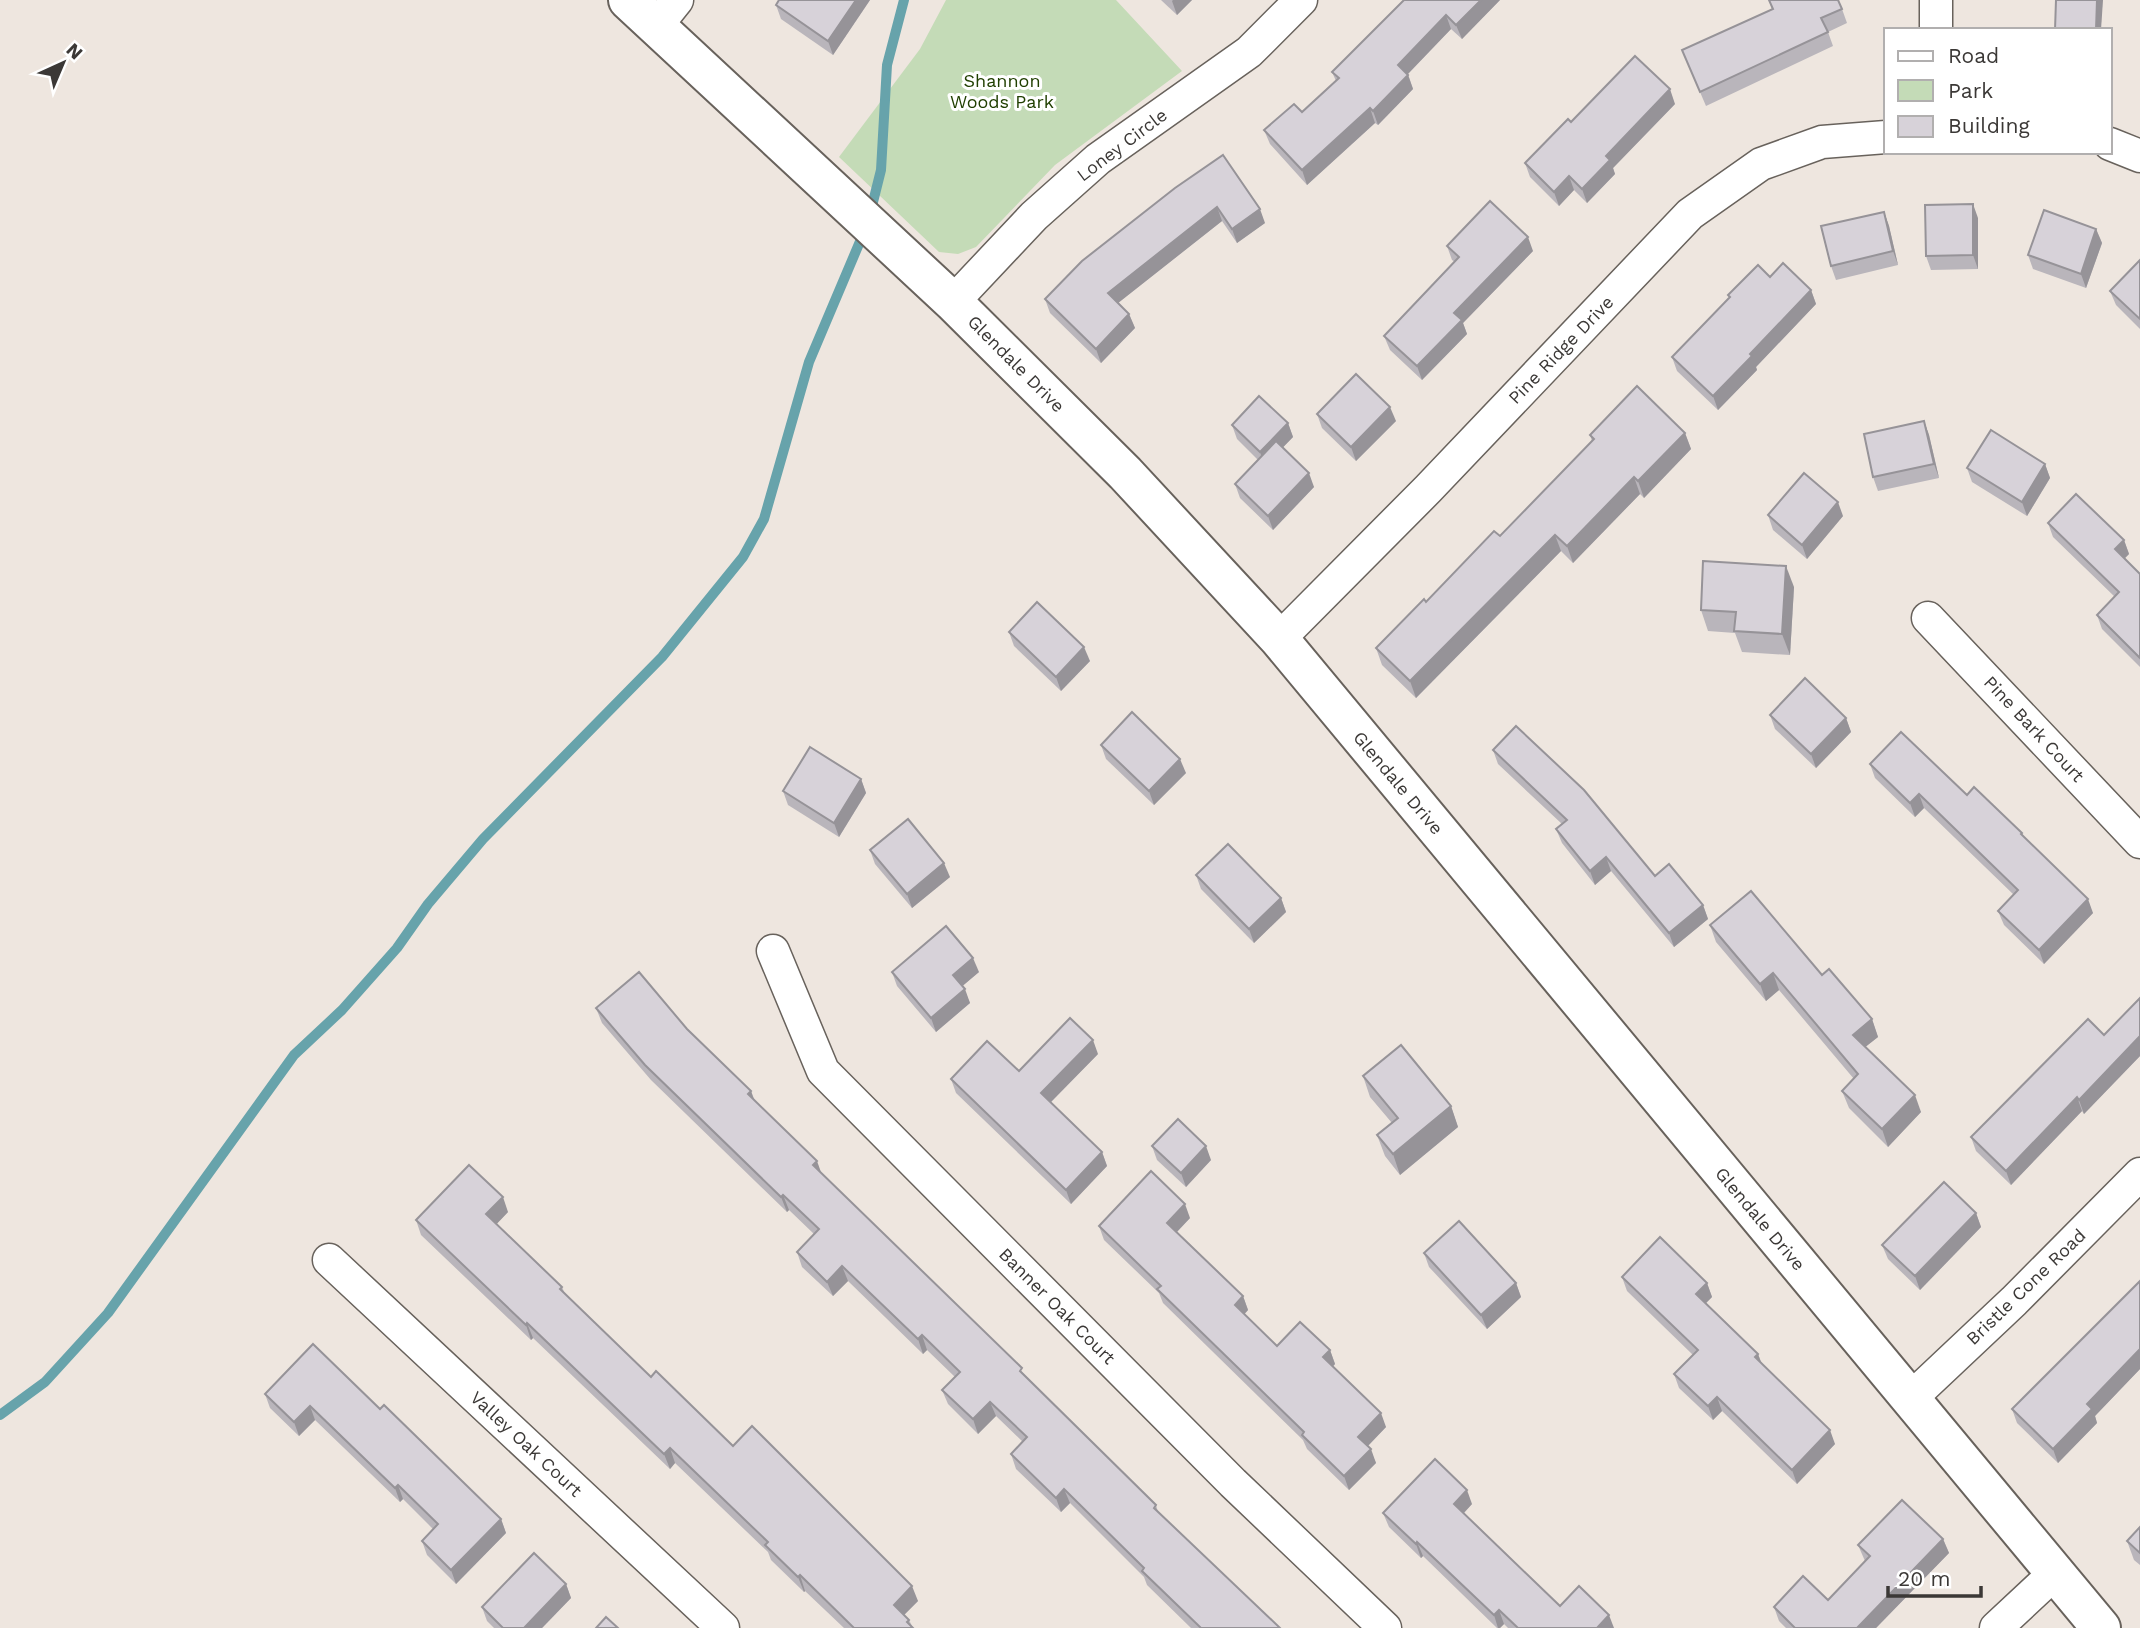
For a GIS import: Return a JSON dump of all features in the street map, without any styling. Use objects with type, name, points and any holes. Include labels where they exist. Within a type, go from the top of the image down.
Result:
[{"type":"street","name":"Glendale Drive","points":[[628,0],[667,13],[1125,473],[1279,639],[2101,1628]]},
{"type":"street","name":"Loney Circle","points":[[953,302],[1034,216],[1098,159],[1249,52],[1301,0]]},
{"type":"street","points":[[1936,0],[1936,28]]},
{"type":"street","name":"Pine Ridge Drive","points":[[1279,639],[1428,489],[1690,214],[1761,164],[1822,142],[1884,137]]},
{"type":"street","points":[[2112,146],[2140,156]]},
{"type":"street","name":"Pine Bark Court","points":[[1928,618],[2140,842]]},
{"type":"street","name":"Banner Oak Court","points":[[773,951],[823,1070],[1233,1483],[1385,1628]]},
{"type":"street","name":"Bristle Cone Road","points":[[1910,1399],[2014,1301],[2140,1174]]},
{"type":"street","name":"Valley Oak Court","points":[[329,1260],[723,1628]]},
{"type":"street","points":[[1996,1628],[2056,1572]]},
{"type":"green space","name":"Shannon Woods Park","points":[[946,0],[1116,0],[1182,71],[1055,165],[976,247],[958,254],[939,252],[839,157],[920,49]]},
{"type":"building","points":[[779,0],[856,0],[828,41],[776,5]]},
{"type":"building","points":[[1404,0],[1481,0],[1456,25],[1446,15],[1398,65],[1408,75],[1373,111],[1370,108],[1302,170],[1264,130],[1294,104],[1302,112],[1339,78],[1332,72]]},
{"type":"building","points":[[1769,0],[1838,0],[1842,9],[1821,18],[1828,32],[1700,92],[1682,50],[1773,9]]},
{"type":"building","points":[[2056,0],[2097,0],[2096,28],[2055,28]]},
{"type":"building","points":[[1635,56],[1670,89],[1606,156],[1610,160],[1582,189],[1569,176],[1554,192],[1525,163],[1568,119],[1571,122]]},
{"type":"building","points":[[1223,155],[1260,209],[1232,229],[1217,207],[1108,293],[1129,314],[1096,349],[1045,299],[1082,261],[1175,188]]},
{"type":"building","points":[[1490,201],[1528,237],[1454,313],[1462,320],[1417,366],[1384,336],[1459,257],[1447,246]]},
{"type":"building","points":[[1973,204],[1973,255],[1926,256],[1925,205]]},
{"type":"building","points":[[2044,210],[2096,229],[2081,274],[2028,255]]},
{"type":"building","points":[[1884,212],[1893,251],[1831,266],[1821,226]]},
{"type":"building","points":[[2140,260],[2140,319],[2110,291]]},
{"type":"building","points":[[1783,263],[1811,290],[1713,396],[1672,357],[1758,265],[1770,277]]},
{"type":"building","points":[[1356,374],[1390,407],[1351,447],[1317,414]]},
{"type":"building","points":[[1637,386],[1685,433],[1638,481],[1634,477],[1567,546],[1555,535],[1410,681],[1376,648],[1424,599],[1426,602],[1494,531],[1500,536],[1594,439],[1590,435]]},
{"type":"building","points":[[1259,396],[1288,423],[1260,452],[1232,425]]},
{"type":"building","points":[[1924,421],[1934,464],[1873,477],[1864,434]]},
{"type":"building","points":[[1991,430],[2045,464],[2022,502],[1967,468]]},
{"type":"building","points":[[1276,441],[1309,473],[1268,516],[1235,484]]},
{"type":"building","points":[[1804,473],[1838,502],[1802,545],[1768,515]]},
{"type":"building","points":[[2076,494],[2124,540],[2115,549],[2140,574],[2140,658],[2097,615],[2119,592],[2048,523]]},
{"type":"building","points":[[1703,561],[1786,566],[1782,634],[1734,631],[1736,612],[1701,610]]},
{"type":"building","points":[[1037,602],[1084,647],[1056,677],[1009,632]]},
{"type":"building","points":[[1805,678],[1846,718],[1811,754],[1770,715]]},
{"type":"building","points":[[1132,712],[1180,759],[1149,791],[1101,745]]},
{"type":"building","points":[[1516,726],[1584,790],[1655,876],[1669,864],[1703,905],[1669,933],[1606,857],[1590,871],[1556,829],[1567,820],[1493,750]]},
{"type":"building","points":[[1901,732],[1967,795],[1974,787],[2088,899],[2039,950],[1998,911],[2018,890],[1919,794],[1910,803],[1870,764]]},
{"type":"building","points":[[810,747],[861,779],[834,823],[783,791]]},
{"type":"building","points":[[908,819],[944,863],[907,894],[870,850]]},
{"type":"building","points":[[1228,844],[1281,898],[1249,929],[1196,875]]},
{"type":"building","points":[[1751,891],[1822,975],[1829,969],[1872,1019],[1853,1035],[1915,1095],[1882,1129],[1842,1091],[1858,1074],[1773,973],[1760,984],[1710,925]]},
{"type":"building","points":[[946,926],[973,958],[953,975],[965,989],[931,1018],[892,972]]},
{"type":"building","points":[[639,972],[687,1029],[751,1091],[748,1094],[817,1161],[813,1165],[1022,1368],[1020,1371],[1156,1505],[1154,1508],[1280,1628],[1201,1628],[1064,1489],[1056,1498],[1011,1454],[1027,1437],[990,1402],[973,1419],[942,1390],[960,1372],[922,1335],[918,1339],[842,1266],[827,1282],[797,1252],[819,1229],[783,1195],[781,1197],[645,1065],[596,1008]]},
{"type":"building","points":[[2140,998],[2140,1036],[2006,1171],[1971,1137],[2088,1019],[2104,1035]]},
{"type":"building","points":[[1070,1018],[1093,1040],[1041,1093],[1102,1152],[1066,1190],[951,1079],[987,1041],[1019,1071]]},
{"type":"building","points":[[1401,1045],[1451,1106],[1393,1154],[1377,1135],[1398,1118],[1363,1076]]},
{"type":"building","points":[[1178,1119],[1206,1146],[1181,1173],[1152,1146]]},
{"type":"building","points":[[469,1165],[503,1197],[486,1214],[651,1377],[656,1371],[733,1446],[752,1426],[912,1586],[894,1605],[913,1628],[854,1628],[765,1545],[768,1542],[670,1448],[664,1454],[416,1220]]},
{"type":"building","points":[[1151,1171],[1185,1204],[1167,1223],[1243,1296],[1235,1305],[1277,1346],[1300,1322],[1330,1350],[1323,1357],[1381,1413],[1358,1437],[1371,1449],[1344,1476],[1302,1435],[1304,1432],[1157,1289],[1161,1286],[1099,1226]]},
{"type":"building","points":[[1944,1182],[1976,1213],[1915,1276],[1882,1245]]},
{"type":"building","points":[[1459,1221],[1516,1283],[1481,1315],[1424,1253]]},
{"type":"building","points":[[1660,1237],[1707,1283],[1696,1294],[1758,1354],[1755,1357],[1830,1430],[1792,1470],[1717,1397],[1708,1406],[1674,1374],[1698,1350],[1622,1277]]},
{"type":"building","points":[[2140,1281],[2140,1349],[2087,1404],[2092,1409],[2053,1449],[2012,1409]]},
{"type":"building","points":[[313,1344],[380,1409],[384,1405],[501,1519],[451,1570],[422,1541],[438,1524],[398,1485],[395,1488],[310,1406],[294,1422],[265,1394]]},
{"type":"building","points":[[1435,1459],[1467,1490],[1454,1504],[1560,1606],[1579,1586],[1609,1615],[1597,1628],[1518,1628],[1499,1610],[1494,1615],[1383,1513]]},
{"type":"building","points":[[1902,1500],[1943,1539],[1857,1628],[1795,1628],[1774,1607],[1803,1576],[1828,1600],[1870,1556],[1858,1545]]},
{"type":"building","points":[[2140,1527],[2140,1553],[2127,1541]]},
{"type":"building","points":[[534,1553],[566,1584],[524,1628],[503,1628],[482,1607]]},
{"type":"building","points":[[606,1617],[618,1628],[596,1628]]},
{"type":"waterway","points":[[870,214],[881,170],[887,65],[904,0]]},
{"type":"waterway","points":[[0,1415],[45,1382],[108,1313],[294,1055],[342,1010],[397,948],[428,904],[483,839],[662,657],[743,557],[764,519],[809,362],[864,232]]}]
